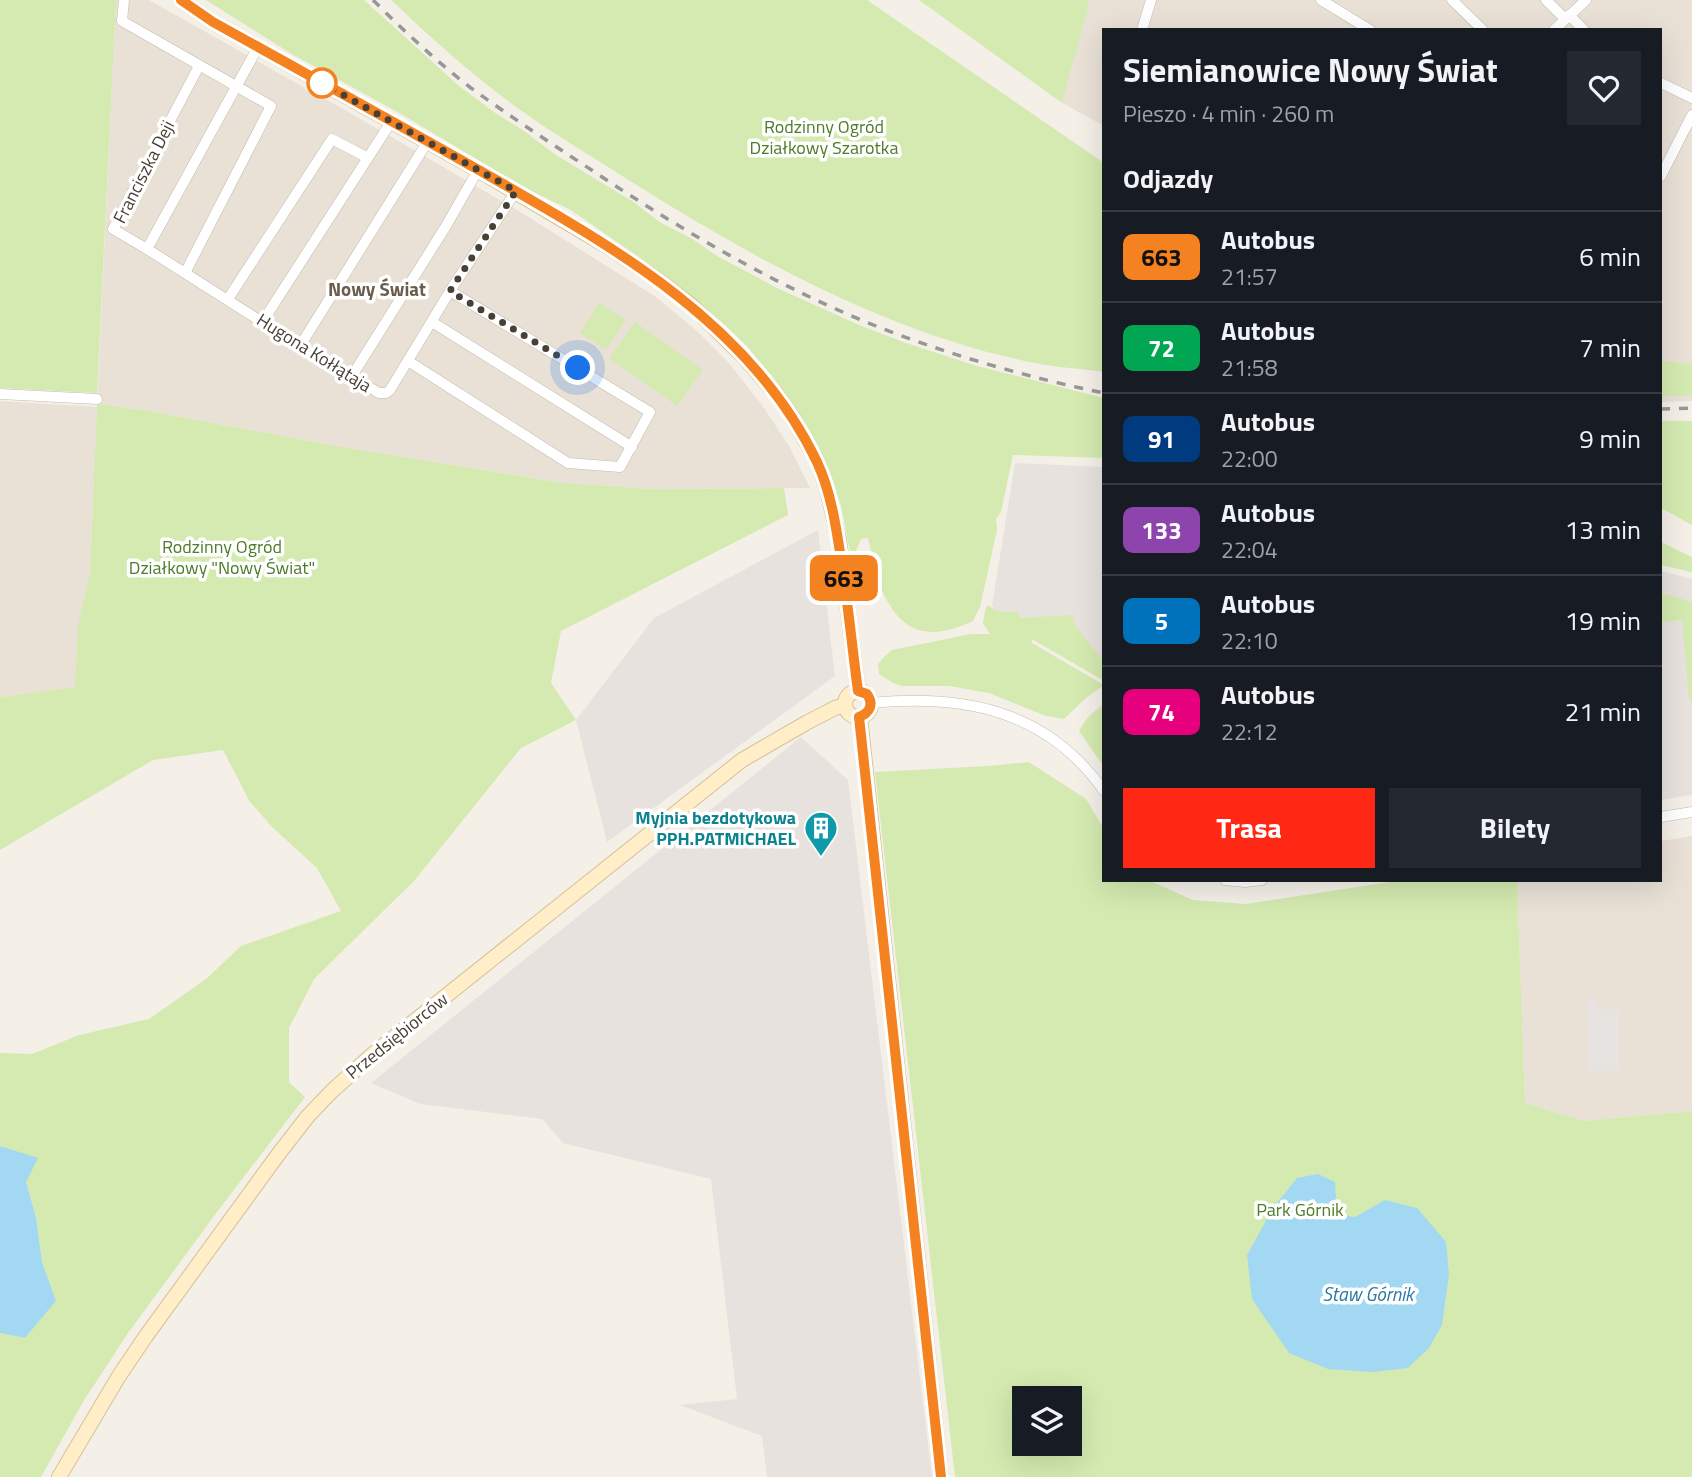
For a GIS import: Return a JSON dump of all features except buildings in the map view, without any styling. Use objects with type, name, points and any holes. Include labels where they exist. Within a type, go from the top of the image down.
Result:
[{"type":"street","points":[[124,0],[122,21],[271,106],[185,273]]},
{"type":"street","points":[[181,0],[213,22],[516,191],[622,255],[684,300],[744,357],[793,418],[818,463],[831,503],[844,572],[858,691]]},
{"type":"street","points":[[1143,28],[1152,0]]},
{"type":"street","points":[[1321,0],[1367,28]]},
{"type":"street","points":[[1452,0],[1481,28]]},
{"type":"street","points":[[1546,0],[1581,28]]},
{"type":"street","points":[[1555,28],[1586,0]]},
{"type":"street","points":[[147,249],[258,47]]},
{"type":"street","name":"Franciszka Deji","points":[[147,249],[113,229],[199,66]]},
{"type":"street","points":[[1662,83],[1692,98]]},
{"type":"street","points":[[1662,174],[1692,115]]},
{"type":"street","points":[[263,321],[391,122]]},
{"type":"street","points":[[228,299],[332,139],[368,158]]},
{"type":"street","points":[[300,346],[428,141]]},
{"type":"street","points":[[352,376],[478,170]]},
{"type":"street","name":"Hugona Kołłątaja","points":[[147,249],[300,346],[379,393],[386,393],[516,191]]},
{"type":"street","points":[[408,361],[568,463],[620,467],[632,447],[650,412],[450,291]]},
{"type":"street","points":[[432,322],[632,447]]},
{"type":"street","points":[[0,394],[97,399]]},
{"type":"street","points":[[858,691],[867,694],[871,703],[867,713],[859,717],[848,712],[845,705],[849,694],[858,691]]},
{"type":"street","points":[[871,703],[943,701],[970,704],[1003,713],[1066,749],[1102,788]]},
{"type":"street","name":"Przedsiębiorców","points":[[59,1477],[146,1336],[287,1143],[332,1091],[384,1045],[742,760],[821,715],[845,705]]},
{"type":"street","points":[[859,717],[941,1477]]},
{"type":"street","points":[[1662,817],[1692,812]]},
{"type":"shaded area","points":[[116,0],[149,0],[522,213],[656,297],[697,331],[728,362],[762,405],[789,446],[810,488],[653,489],[564,483],[97,404]]},
{"type":"shaded area","points":[[1090,0],[1692,0],[1692,401],[1662,402],[1662,28],[1102,28],[1102,125],[1062,103]]},
{"type":"shaded area","points":[[0,401],[97,407],[90,572],[75,687],[0,697]]},
{"type":"shaded area","points":[[1015,463],[1102,467],[1102,661],[1020,618],[1019,612],[997,611],[992,606]]},
{"type":"shaded area","points":[[818,530],[835,676],[607,842],[576,720],[654,618]]},
{"type":"shaded area","points":[[1662,571],[1692,579],[1692,795],[1662,800]]},
{"type":"shaded area","points":[[801,737],[848,780],[932,1477],[767,1477],[762,1436],[680,1405],[737,1399],[711,1179],[563,1143],[542,1119],[420,1104],[371,1083]]},
{"type":"shaded area","points":[[1692,836],[1692,1111],[1583,1121],[1525,1103],[1517,882],[1662,882],[1662,841]]},
{"type":"shaded area","points":[[1587,998],[1597,998],[1597,1009],[1618,1009],[1618,1071],[1588,1071]]},
{"type":"green space","points":[[0,0],[116,0],[97,393],[0,388]]},
{"type":"green space","points":[[206,0],[364,0],[459,86],[494,112],[556,155],[632,201],[661,223],[691,238],[717,256],[777,288],[906,343],[977,366],[1102,397],[1102,458],[1013,455],[1001,512],[996,519],[997,530],[980,607],[973,621],[942,631],[929,632],[906,624],[888,602],[880,586],[868,538],[861,539],[856,551],[864,600],[860,602],[841,506],[824,459],[799,415],[748,347],[700,303],[659,271],[571,210],[523,187],[403,115],[290,53]]},
{"type":"green space","name":"Rodzinny Ogród Działkowy Szarotka","points":[[391,0],[867,0],[1102,162],[1102,372],[1030,362],[967,346],[865,309],[768,262],[673,208],[529,116],[424,31]]},
{"type":"green space","points":[[919,0],[1090,0],[1062,103]]},
{"type":"green space","points":[[599,303],[626,320],[606,350],[580,333]]},
{"type":"green space","points":[[635,322],[703,370],[677,406],[609,358]]},
{"type":"green space","points":[[1662,361],[1691,364],[1692,361],[1692,396],[1662,396]]},
{"type":"green space","name":"Rodzinny Ogród Działkowy \"Nowy Świat\"","points":[[97,404],[564,483],[653,489],[784,488],[788,515],[561,631],[551,683],[576,720],[521,748],[414,881],[314,979],[289,1028],[289,1082],[305,1097],[128,1333],[83,1402],[41,1477],[0,1477],[0,1333],[25,1338],[56,1301],[42,1262],[36,1217],[26,1182],[0,1146],[0,1053],[32,1054],[79,1035],[149,1019],[206,979],[241,946],[341,911],[317,868],[272,827],[250,802],[223,750],[153,760],[0,850],[0,697],[75,687],[78,626],[90,572]]},
{"type":"green space","points":[[1662,421],[1692,421],[1692,525],[1662,509]]},
{"type":"green space","points":[[1662,542],[1692,557],[1692,573],[1662,565]]},
{"type":"green space","points":[[1662,594],[1692,603],[1692,701],[1689,697],[1682,620],[1662,622]]},
{"type":"green space","points":[[988,605],[997,611],[1019,612],[1020,618],[1073,615],[1074,624],[1102,659],[1102,680],[1032,639],[1032,643],[1102,684],[1102,686],[1064,719],[1046,716],[989,693],[949,686],[902,686],[879,674],[878,664],[892,650],[971,634],[990,634],[983,623]]},
{"type":"green space","points":[[1102,706],[1102,764],[1079,731]]},
{"type":"green space","name":"Park Górnik","points":[[1029,762],[1086,799],[1102,826],[1102,882],[1152,882],[1193,900],[1246,904],[1390,882],[1517,882],[1525,1103],[1583,1121],[1692,1111],[1692,1477],[955,1477],[875,772]]},
{"type":"water","points":[[0,1146],[38,1158],[26,1182],[36,1217],[42,1262],[56,1301],[25,1338],[0,1333]]},
{"type":"water","name":"Staw Górnik","points":[[1318,1174],[1335,1182],[1337,1214],[1355,1217],[1385,1200],[1417,1208],[1446,1242],[1449,1275],[1442,1325],[1429,1348],[1408,1368],[1372,1372],[1328,1369],[1289,1353],[1252,1299],[1247,1255],[1273,1208],[1297,1178]]},
{"type":"railway","points":[[373,0],[445,67],[501,109],[661,215],[766,275],[876,326],[959,356],[1102,393]]},
{"type":"railway","points":[[1662,409],[1692,408]]},
{"type":"bus line","name":"663","points":[[181,0],[213,22],[516,191],[655,278],[704,317],[764,379],[793,418],[818,463],[839,540],[858,691],[867,694],[871,703],[867,713],[859,717],[941,1477]]},
{"type":"place","name":"Myjnia bezdotykowa PPH.PATMICHAEL","points":[[821,858]]},
{"type":"district","name":"Nowy Świat","points":[[377,289]]},
{"type":"route","points":[[322,83],[516,191],[450,291],[578,368]]}]
